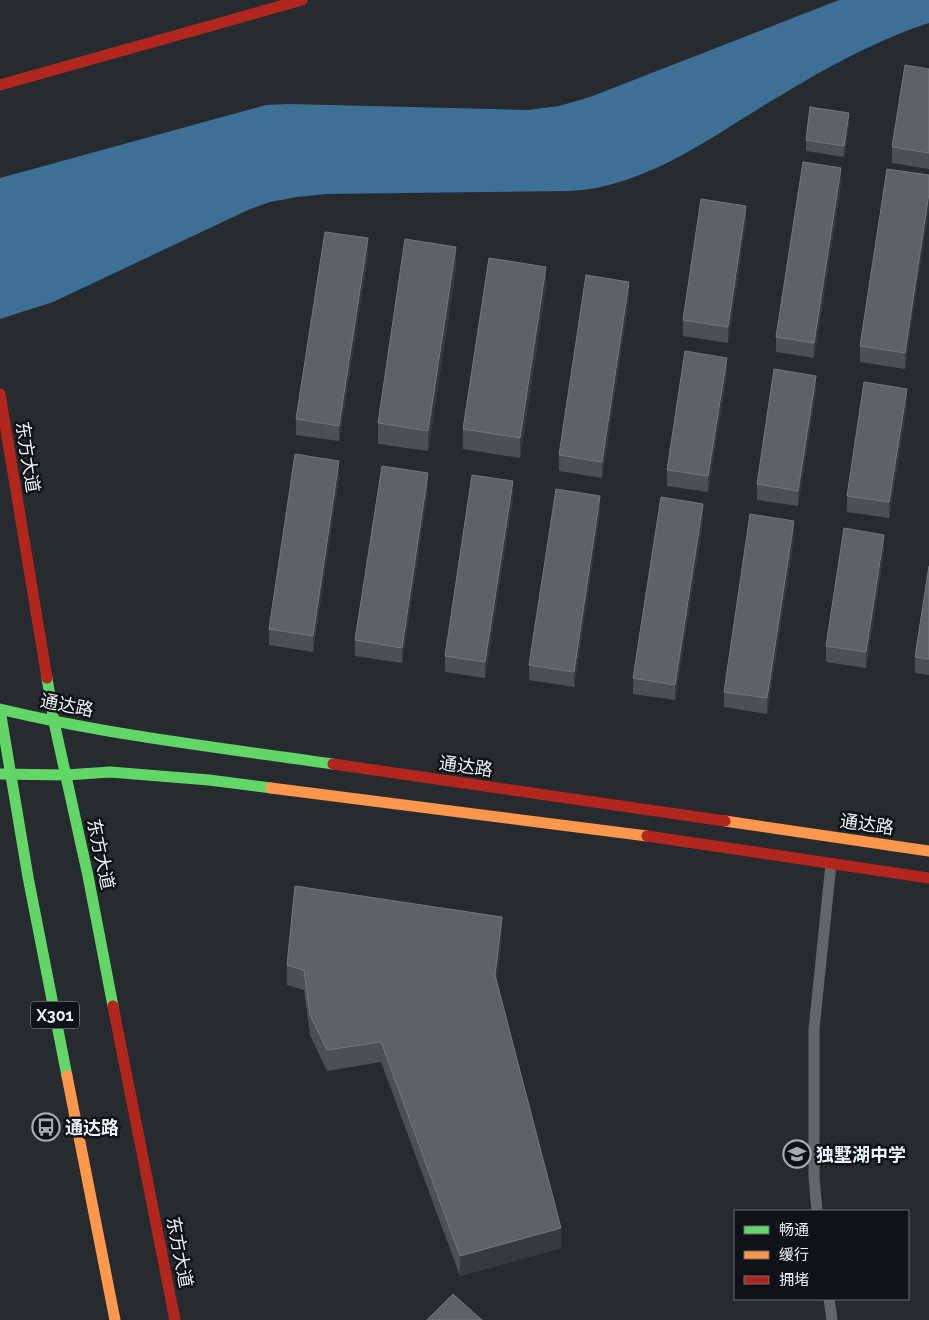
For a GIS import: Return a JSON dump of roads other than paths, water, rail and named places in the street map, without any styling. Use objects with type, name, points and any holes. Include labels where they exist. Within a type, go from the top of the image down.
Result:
[{"type":"main road","points":[[0,85],[302,0]]},
{"type":"main road","name":"东方大道","points":[[0,394],[54,722],[92,895],[175,1320]]},
{"type":"main road","name":"通达路","points":[[0,710],[101,730],[929,851]]},
{"type":"main road","name":"X301","points":[[0,710],[5,774],[115,1320]]},
{"type":"main road","points":[[5,774],[66,775],[110,772],[219,782],[587,827],[929,878]]},
{"type":"lane","points":[[817,1210],[814,1177],[814,1029],[831,864]]},
{"type":"lane","points":[[829,1300],[832,1320]]},
{"type":"water","points":[[839,0],[929,0],[929,23],[890,38],[833,65],[679,157],[653,170],[626,180],[598,187],[569,191],[326,194],[270,202],[248,210],[53,302],[0,319],[0,178],[266,105],[528,110],[559,106],[590,97]]},
{"type":"place","name":"通达路","points":[[46,1127]]},
{"type":"place","name":"独墅湖中学","points":[[797,1154]]}]
